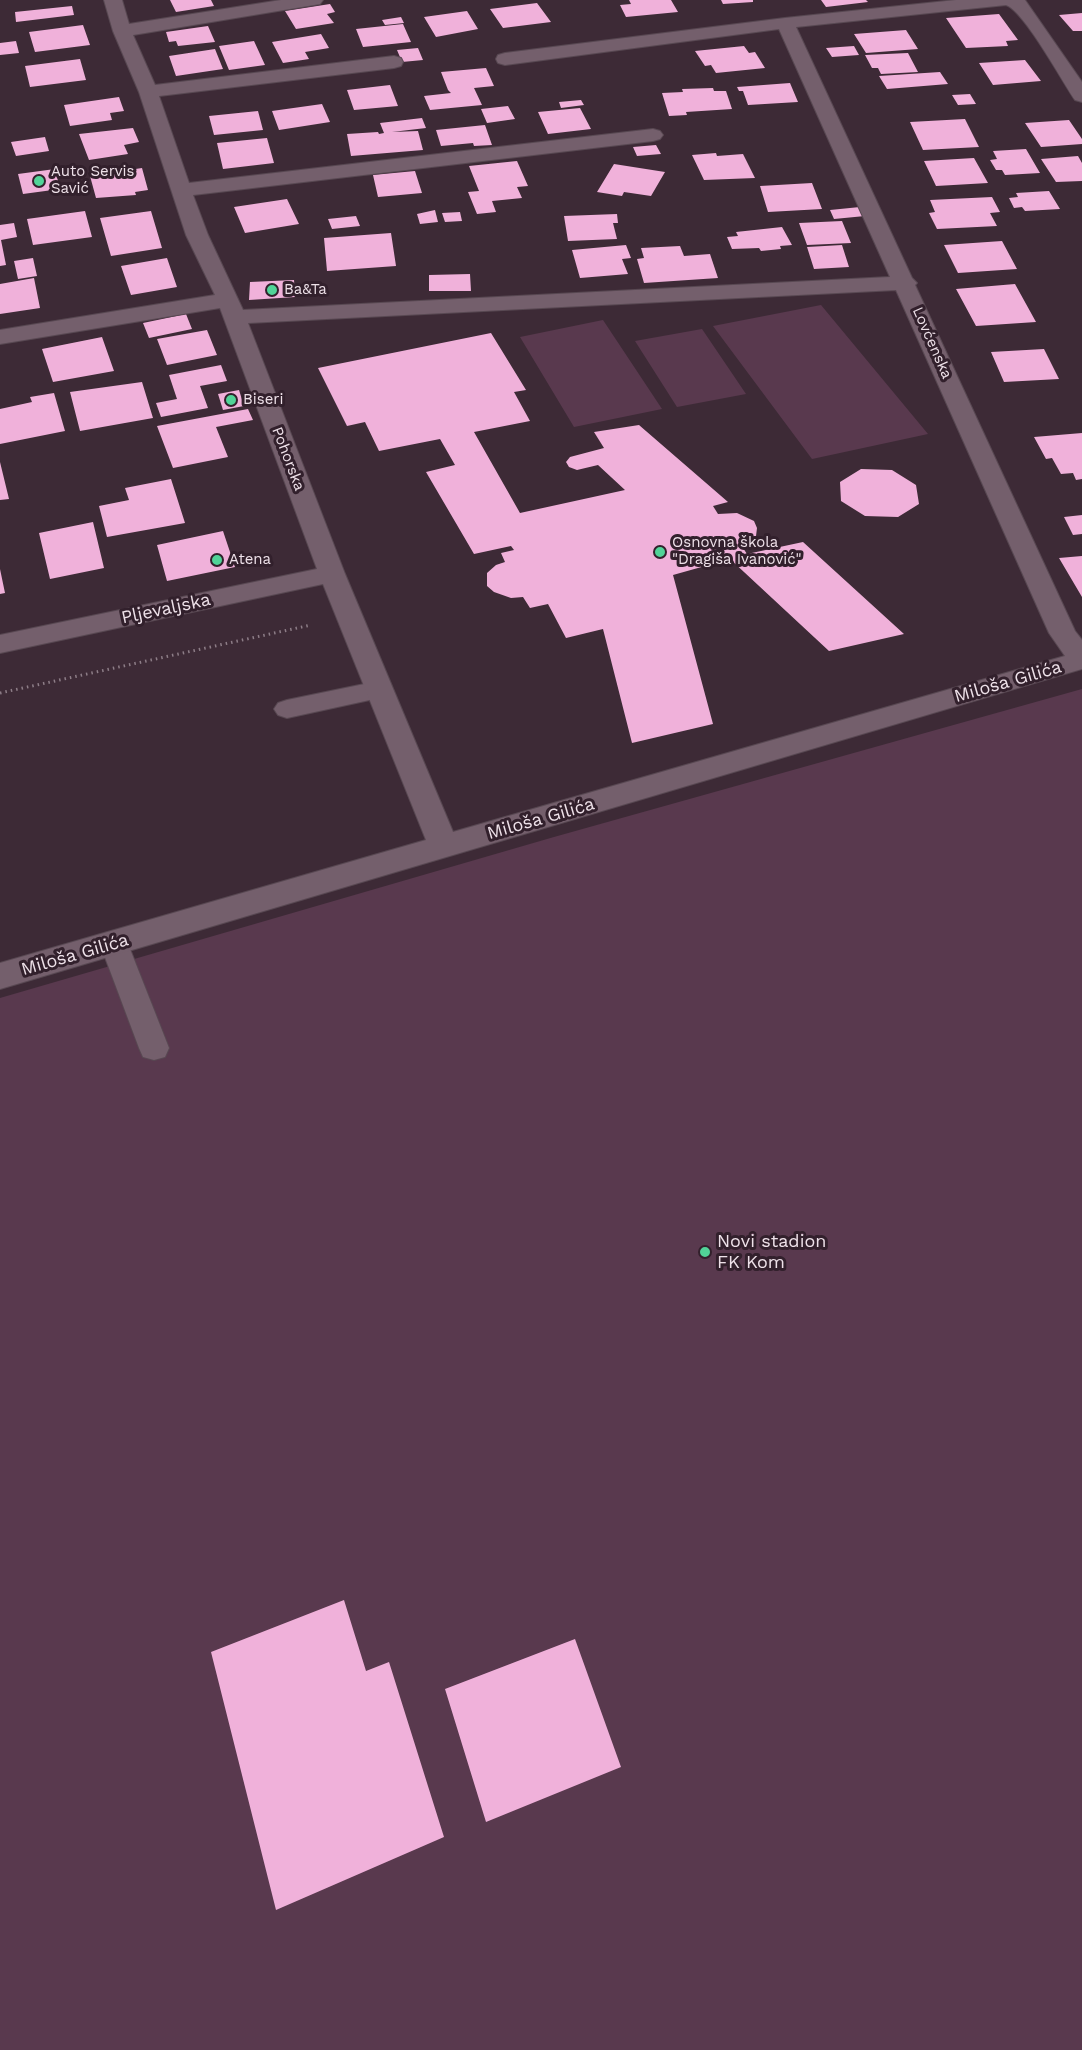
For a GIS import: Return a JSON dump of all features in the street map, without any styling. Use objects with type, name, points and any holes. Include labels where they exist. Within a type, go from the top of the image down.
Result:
[{"type":"street","name":"Pohorska","points":[[113,0],[122,31],[148,92],[197,235],[231,308],[332,574],[444,847]]},
{"type":"street","points":[[122,31],[314,0]]},
{"type":"street","points":[[505,59],[785,23],[1007,0],[1018,4],[1033,22],[1082,96]]},
{"type":"street","name":"Lovćenska","points":[[785,23],[906,283],[1063,633],[1082,660]]},
{"type":"street","points":[[148,92],[394,62]]},
{"type":"street","points":[[181,190],[653,135]]},
{"type":"street","points":[[0,337],[231,308],[906,283]]},
{"type":"street","name":"Pljevaljska","points":[[0,644],[332,574]]},
{"type":"street","name":"Miloša Gilića","points":[[0,975],[114,944],[1082,660]]},
{"type":"lane","points":[[287,710],[379,690]]},
{"type":"lane","points":[[114,944],[154,1048]]},
{"type":"path","points":[[0,693],[318,623]]},
{"type":"shaded area","points":[[821,305],[928,434],[812,459],[713,326]]},
{"type":"shaded area","points":[[603,320],[662,409],[574,427],[520,337]]},
{"type":"shaded area","points":[[702,329],[746,394],[677,407],[635,341]]},
{"type":"shaded area","points":[[1082,689],[1082,2050],[0,2050],[0,998],[554,837]]},
{"type":"building","points":[[170,0],[211,0],[214,6],[176,12]]},
{"type":"building","points":[[629,0],[671,0],[678,12],[626,17],[620,5],[631,4]]},
{"type":"building","points":[[721,0],[753,0],[753,2],[723,4]]},
{"type":"building","points":[[821,0],[866,0],[868,2],[826,7]]},
{"type":"building","points":[[537,3],[551,22],[503,28],[490,9]]},
{"type":"building","points":[[330,4],[335,12],[327,14],[334,23],[296,29],[285,11]]},
{"type":"building","points":[[72,6],[74,15],[16,22],[15,12]]},
{"type":"building","points":[[467,11],[478,29],[436,37],[424,17]]},
{"type":"building","points":[[1082,13],[1082,31],[1073,31],[1059,15]]},
{"type":"building","points":[[999,14],[1018,40],[1006,41],[1008,46],[966,48],[946,18]]},
{"type":"building","points":[[401,17],[404,23],[385,25],[382,20]]},
{"type":"building","points":[[403,24],[411,42],[363,47],[356,29]]},
{"type":"building","points":[[83,25],[90,45],[35,52],[29,32]]},
{"type":"building","points":[[208,26],[215,42],[178,46],[176,41],[169,42],[166,32]]},
{"type":"building","points":[[906,30],[918,49],[866,53],[854,34]]},
{"type":"building","points":[[321,34],[329,48],[305,52],[309,59],[283,63],[272,42]]},
{"type":"building","points":[[16,41],[19,53],[0,55],[0,43]]},
{"type":"building","points":[[254,41],[265,65],[229,70],[219,46]]},
{"type":"building","points":[[744,46],[749,53],[755,52],[765,68],[716,73],[711,65],[705,66],[695,51]]},
{"type":"building","points":[[854,46],[859,55],[832,57],[826,48]]},
{"type":"building","points":[[418,48],[423,60],[402,62],[397,50]]},
{"type":"building","points":[[215,49],[223,69],[176,76],[169,56]]},
{"type":"building","points":[[908,53],[918,72],[881,74],[878,68],[872,68],[865,55]]},
{"type":"building","points":[[80,59],[86,80],[30,87],[25,66]]},
{"type":"building","points":[[1025,60],[1041,81],[993,85],[979,63]]},
{"type":"building","points":[[486,68],[494,86],[474,88],[482,105],[430,110],[424,96],[451,93],[441,72]]},
{"type":"building","points":[[940,72],[948,84],[887,89],[879,76]]},
{"type":"building","points":[[790,83],[798,102],[748,105],[743,91],[739,91],[737,87]]},
{"type":"building","points":[[390,85],[398,106],[354,110],[347,90]]},
{"type":"building","points":[[713,88],[714,91],[726,91],[732,109],[686,112],[687,115],[669,116],[662,93],[683,92],[682,89]]},
{"type":"building","points":[[970,94],[976,104],[958,105],[952,95]]},
{"type":"building","points":[[119,97],[124,111],[110,113],[112,120],[70,126],[64,105]]},
{"type":"building","points":[[581,100],[584,105],[561,108],[559,102]]},
{"type":"building","points":[[322,104],[330,122],[279,130],[272,111]]},
{"type":"building","points":[[508,106],[515,119],[487,123],[481,109]]},
{"type":"building","points":[[580,108],[591,129],[548,134],[538,112]]},
{"type":"building","points":[[258,111],[263,130],[214,135],[209,116]]},
{"type":"building","points":[[422,118],[426,128],[392,132],[418,131],[423,150],[351,156],[347,134],[384,133],[380,123]]},
{"type":"building","points":[[965,119],[979,147],[923,150],[910,122]]},
{"type":"building","points":[[1069,120],[1082,139],[1082,144],[1041,147],[1025,123]]},
{"type":"building","points":[[485,125],[492,145],[474,146],[473,143],[441,146],[436,130]]},
{"type":"building","points":[[133,128],[139,142],[124,145],[128,154],[89,160],[79,134]]},
{"type":"building","points":[[45,137],[49,151],[16,156],[11,142]]},
{"type":"building","points":[[267,138],[274,163],[223,169],[217,143]]},
{"type":"building","points":[[656,145],[661,154],[637,156],[633,147]]},
{"type":"building","points":[[1026,149],[1040,173],[1005,175],[1002,170],[996,170],[990,160],[997,159],[993,151]]},
{"type":"building","points":[[716,153],[717,156],[743,154],[755,178],[704,180],[692,155]]},
{"type":"building","points":[[1078,156],[1082,163],[1082,181],[1056,182],[1041,159]]},
{"type":"building","points":[[974,158],[988,183],[936,186],[924,161]]},
{"type":"building","points":[[517,161],[528,186],[517,187],[522,198],[492,201],[496,212],[477,214],[468,192],[479,191],[469,166]]},
{"type":"building","points":[[614,164],[665,172],[651,196],[624,192],[622,196],[597,192]]},
{"type":"building","points":[[142,168],[148,190],[135,192],[136,195],[96,198],[90,176]]},
{"type":"building","name":"Auto Servis Savić","points":[[55,169],[60,189],[23,194],[18,174]]},
{"type":"building","points":[[415,171],[422,193],[378,197],[373,175]]},
{"type":"building","points":[[812,183],[822,209],[768,212],[760,186]]},
{"type":"building","points":[[1049,191],[1060,209],[1025,211],[1022,207],[1014,208],[1009,198],[1018,197],[1016,193]]},
{"type":"building","points":[[992,197],[1000,212],[990,213],[997,226],[937,229],[929,213],[935,212],[930,200]]},
{"type":"building","points":[[287,199],[299,224],[245,233],[234,207]]},
{"type":"building","points":[[860,207],[865,216],[834,219],[830,210]]},
{"type":"building","points":[[435,210],[438,222],[420,224],[417,214]]},
{"type":"building","points":[[85,211],[92,237],[33,245],[27,219]]},
{"type":"building","points":[[151,211],[162,248],[111,256],[100,218]]},
{"type":"building","points":[[460,212],[462,221],[445,222],[442,213]]},
{"type":"building","points":[[617,214],[618,223],[613,223],[617,239],[568,241],[564,216]]},
{"type":"building","points":[[356,216],[360,226],[332,229],[328,219]]},
{"type":"building","points":[[842,221],[851,243],[807,245],[799,223]]},
{"type":"building","points":[[14,223],[17,237],[1,240],[6,265],[0,266],[0,225]]},
{"type":"building","points":[[782,227],[792,245],[780,246],[781,249],[761,251],[759,248],[732,249],[727,237],[738,236],[736,232]]},
{"type":"building","points":[[391,233],[396,266],[327,271],[324,238]]},
{"type":"building","points":[[1002,241],[1017,269],[958,273],[944,245]]},
{"type":"building","points":[[626,245],[631,258],[622,259],[628,274],[580,278],[572,250]]},
{"type":"building","points":[[842,245],[849,267],[814,269],[807,247]]},
{"type":"building","points":[[680,246],[684,256],[710,254],[718,278],[644,283],[637,259],[644,258],[641,248]]},
{"type":"building","points":[[33,258],[37,276],[18,279],[14,261]]},
{"type":"building","points":[[167,258],[177,287],[131,295],[121,266]]},
{"type":"building","points":[[470,274],[471,291],[429,291],[429,275]]},
{"type":"building","points":[[34,278],[40,308],[0,314],[0,284]]},
{"type":"building","name":"Ba&Ta","points":[[294,280],[295,297],[249,300],[250,282]]},
{"type":"building","points":[[1015,284],[1036,322],[976,326],[956,289]]},
{"type":"building","points":[[186,314],[192,329],[149,338],[143,323]]},
{"type":"building","points":[[207,330],[217,355],[167,365],[157,339]]},
{"type":"building","points":[[491,333],[526,390],[514,392],[530,421],[474,432],[520,513],[625,490],[598,465],[577,470],[569,467],[566,462],[570,457],[604,448],[594,432],[639,425],[728,502],[713,506],[718,514],[737,513],[754,521],[757,528],[756,536],[750,542],[741,545],[747,554],[803,542],[904,634],[829,651],[730,559],[673,575],[713,724],[632,743],[603,629],[566,638],[548,604],[530,608],[523,597],[511,598],[494,592],[487,586],[487,573],[496,565],[505,562],[501,553],[514,550],[511,546],[474,554],[426,472],[455,465],[440,439],[379,451],[365,422],[347,426],[318,368]]},
{"type":"building","points":[[102,337],[114,371],[53,382],[42,349]]},
{"type":"building","points":[[1044,349],[1059,379],[1004,382],[991,352]]},
{"type":"building","points":[[221,365],[227,381],[200,386],[208,408],[161,417],[156,403],[177,399],[169,375]]},
{"type":"building","points":[[142,382],[153,418],[80,431],[70,392]]},
{"type":"building","name":"Biseri","points":[[239,390],[244,406],[223,410],[218,394]]},
{"type":"building","points":[[54,393],[65,431],[0,444],[0,409],[32,402],[30,397]]},
{"type":"building","points":[[248,409],[253,420],[216,427],[228,457],[173,468],[157,426]]},
{"type":"building","points":[[1082,433],[1082,479],[1076,480],[1073,473],[1061,474],[1052,458],[1046,459],[1034,437]]},
{"type":"building","points":[[0,462],[9,499],[0,500]]},
{"type":"building","points":[[861,469],[892,470],[916,485],[919,504],[898,517],[865,516],[841,501],[840,482]]},
{"type":"building","points":[[171,479],[185,523],[107,537],[99,506],[129,500],[125,488]]},
{"type":"building","points":[[1082,515],[1082,534],[1073,535],[1064,517]]},
{"type":"building","points":[[93,522],[104,568],[50,579],[39,533]]},
{"type":"building","points":[[223,531],[235,567],[167,581],[157,545]]},
{"type":"building","points":[[1082,556],[1082,597],[1059,558]]},
{"type":"building","points":[[0,569],[5,593],[0,594]]},
{"type":"building","points":[[344,1600],[366,1671],[389,1662],[444,1837],[276,1910],[211,1652]]},
{"type":"building","points":[[575,1639],[621,1767],[486,1822],[445,1689]]},
{"type":"place","name":"Auto Servis Savić","points":[[39,181]]},
{"type":"place","name":"Ba&Ta","points":[[272,290]]},
{"type":"place","name":"Biseri","points":[[231,400]]},
{"type":"place","name":"Osnovna škola \"Dragiša Ivanović\"","points":[[660,552]]},
{"type":"place","name":"Atena","points":[[217,560]]},
{"type":"place","name":"Novi stadion FK Kom","points":[[705,1252]]}]
